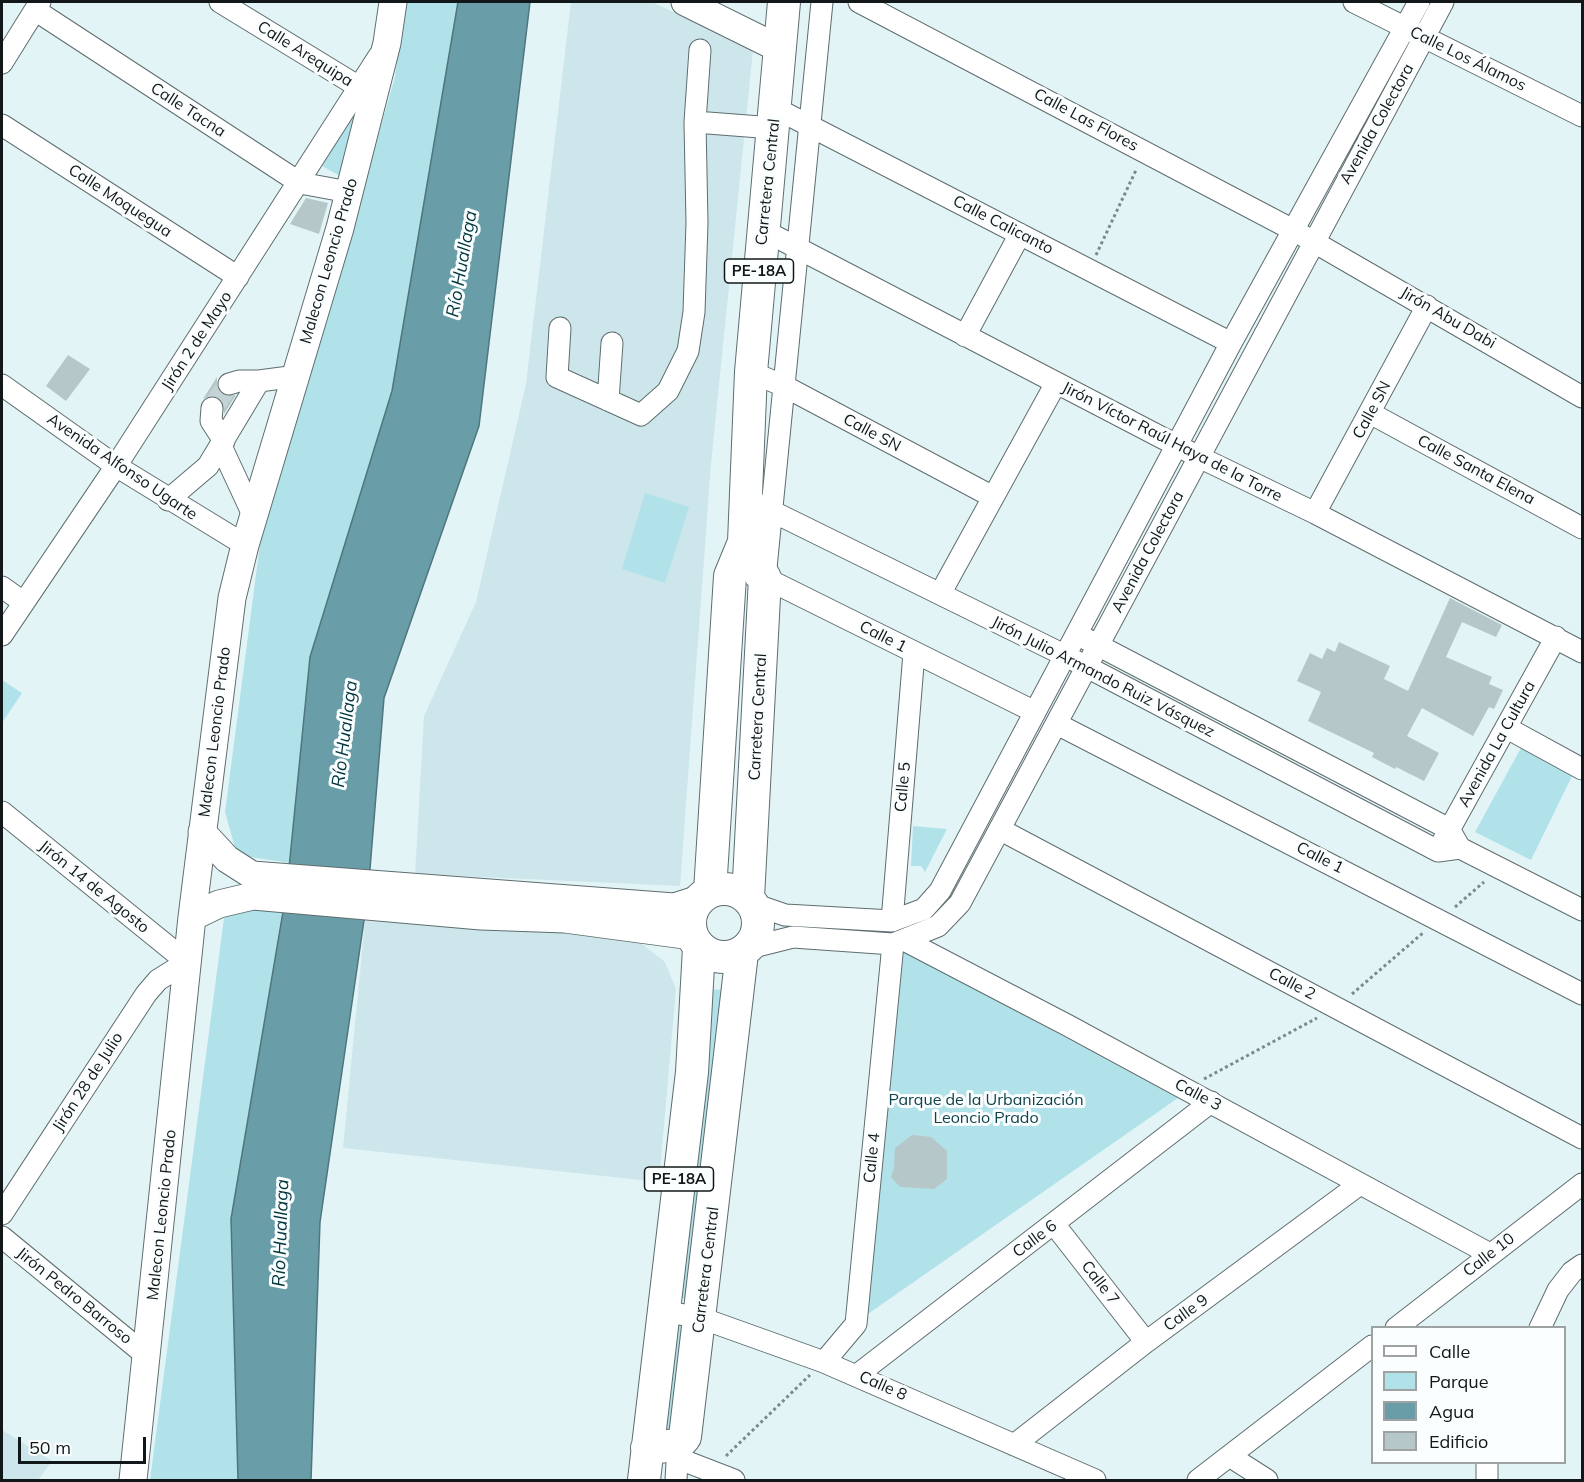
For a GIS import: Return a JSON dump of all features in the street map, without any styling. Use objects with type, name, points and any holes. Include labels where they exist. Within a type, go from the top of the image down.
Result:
[{"type":"highway","name":"Carretera Central","points":[[704,895],[730,576],[759,505],[750,372],[784,2]]},
{"type":"highway","points":[[744,542],[765,578]]},
{"type":"highway","name":"Carretera Central","points":[[750,901],[765,578]]},
{"type":"highway","points":[[723,889],[737,891],[750,901],[758,927],[745,950],[720,958],[695,942],[689,923],[691,910],[704,895],[723,889]]},
{"type":"highway","name":"PE-18A","points":[[644,1480],[692,1072],[695,942]]},
{"type":"highway","name":"Carretera Central","points":[[678,1452],[685,1437],[701,1318],[745,950]]},
{"type":"highway","points":[[647,1448],[678,1452]]},
{"type":"main road","name":"Malecon Leoncio Prado","points":[[133,1480],[192,917],[232,598],[245,545],[297,376],[349,192],[387,43],[393,2]]},
{"type":"main road","points":[[685,2],[780,49]]},
{"type":"main road","points":[[202,832],[253,885]]},
{"type":"main road","points":[[192,917],[253,885],[484,905],[674,907],[704,895]]},
{"type":"main road","points":[[484,905],[695,942]]},
{"type":"street","name":"Calle Arequipa","points":[[220,2],[359,87]]},
{"type":"street","points":[[765,578],[759,505],[784,386],[822,2]]},
{"type":"street","name":"Calle Las Flores","points":[[859,2],[1145,151],[1303,237]]},
{"type":"street","name":"Calle Los Álamos","points":[[1354,2],[1582,116]]},
{"type":"street","name":"Avenida Colectora","points":[[745,950],[794,937],[899,942],[938,926],[960,903],[1199,457],[1404,28],[1419,2]]},
{"type":"street","name":"Avenida Colectora","points":[[750,901],[785,915],[892,921],[924,909],[940,891],[1033,711],[1078,634],[1231,343],[1303,237],[1424,38],[1443,2]]},
{"type":"street","points":[[2,63],[38,6]]},
{"type":"street","name":"Calle Tacna","points":[[38,6],[300,183],[349,192]]},
{"type":"street","name":"Jirón 2 de Mayo","points":[[2,635],[116,466],[300,183],[387,43]]},
{"type":"street","points":[[560,328],[557,377],[641,415],[668,391],[688,351],[694,312],[697,223],[695,122],[700,50]]},
{"type":"street","points":[[695,122],[774,118]]},
{"type":"street","name":"Calle Calicanto","points":[[774,118],[810,125],[1231,343]]},
{"type":"street","name":"Calle Moquegua","points":[[2,125],[238,278]]},
{"type":"street","name":"Jirón Víctor Raúl Haya de la Torre","points":[[763,230],[1177,446],[1315,513],[1582,652]]},
{"type":"street","points":[[965,336],[1020,234]]},
{"type":"street","name":"Jirón Abu Dabi","points":[[1303,237],[1427,306],[1582,397]]},
{"type":"street","name":"Calle SN","points":[[1315,513],[1427,306]]},
{"type":"street","points":[[608,400],[612,343]]},
{"type":"street","name":"Calle SN","points":[[750,372],[784,386],[993,497]]},
{"type":"street","points":[[229,384],[239,381],[297,376]]},
{"type":"street","points":[[168,500],[208,466],[259,381]]},
{"type":"street","points":[[940,594],[1056,382]]},
{"type":"street","name":"Avenida Alfonso Ugarte","points":[[2,385],[116,466],[168,500],[245,545]]},
{"type":"street","points":[[212,408],[211,421],[223,443],[254,517]]},
{"type":"street","name":"Calle Santa Elena","points":[[1370,413],[1582,528]]},
{"type":"street","name":"Jirón Julio Armando Ruiz Vásquez","points":[[759,505],[1066,656],[1438,851]]},
{"type":"street","name":"Calle 1","points":[[730,576],[765,578],[1033,711]]},
{"type":"street","points":[[2,587],[23,602]]},
{"type":"street","name":"Jirón Julio Armando Ruiz Vásquez","points":[[1078,634],[1449,828]]},
{"type":"street","name":"Avenida La Cultura","points":[[1438,851],[1556,637]]},
{"type":"street","name":"Calle 5","points":[[892,921],[914,653]]},
{"type":"street","name":"Calle 1","points":[[1057,724],[1582,994]]},
{"type":"street","points":[[1507,728],[1582,770]]},
{"type":"street","points":[[1277,766],[1290,746]]},
{"type":"street","name":"Jirón 14 de Agosto","points":[[2,812],[187,962]]},
{"type":"street","points":[[1449,828],[1460,848],[1499,870],[1582,910]]},
{"type":"street","name":"Calle 2","points":[[1000,831],[1582,1138]]},
{"type":"street","points":[[1438,851],[1460,848]]},
{"type":"street","name":"Calle 3","points":[[899,942],[1212,1102],[1490,1254]]},
{"type":"street","name":"Calle 4","points":[[824,1362],[856,1324],[899,942]]},
{"type":"street","name":"Jirón 28 de Julio","points":[[2,1214],[146,994],[158,980],[187,962]]},
{"type":"street","name":"Calle 6","points":[[857,1375],[1212,1102]]},
{"type":"street","name":"Calle 9","points":[[1014,1445],[1146,1342],[1360,1184]]},
{"type":"street","name":"Calle 10","points":[[1399,1326],[1582,1184]]},
{"type":"street","name":"Calle 7","points":[[1054,1224],[1146,1342]]},
{"type":"street","name":"Jirón Pedro Barroso","points":[[2,1236],[147,1356]]},
{"type":"street","points":[[1541,1326],[1558,1290],[1572,1272],[1582,1265]]},
{"type":"street","name":"Calle 8","points":[[663,1311],[701,1318],[824,1362],[1095,1480]]},
{"type":"street","points":[[1198,1480],[1231,1458],[1371,1347]]},
{"type":"street","points":[[676,1480],[678,1452],[734,1480]]},
{"type":"street","points":[[1231,1458],[1267,1480]]},
{"type":"street","points":[[1487,1464],[1487,1480]]},
{"type":"path","points":[[1089,270],[1145,151]]},
{"type":"path","points":[[1186,1089],[1336,1007],[1499,870]]},
{"type":"path","points":[[710,1470],[824,1362]]},
{"type":"shaded area","points":[[571,2],[652,2],[753,50],[711,464],[680,886],[415,874],[424,716],[476,602],[526,384]]},
{"type":"shaded area","points":[[365,921],[632,936],[665,962],[676,989],[659,1182],[343,1148]]},
{"type":"shaded area","points":[[2,1430],[52,1461],[38,1480],[2,1480]]},
{"type":"green space","points":[[404,2],[458,2],[392,391],[310,657],[290,863],[237,855],[225,812],[260,544],[395,77]]},
{"type":"green space","points":[[359,104],[342,177],[322,166]]},
{"type":"green space","points":[[645,493],[689,507],[665,583],[622,569]]},
{"type":"green space","points":[[2,680],[22,693],[2,723]]},
{"type":"green space","points":[[1522,746],[1574,772],[1531,860],[1475,832]]},
{"type":"green space","points":[[913,826],[947,829],[925,872],[921,866],[911,866]]},
{"type":"green space","points":[[247,905],[283,906],[231,1219],[238,1480],[150,1480],[224,918]]},
{"type":"green space","name":"Parque de la Urbanización Leoncio Prado","points":[[902,950],[1178,1098],[865,1316]]},
{"type":"green space","points":[[711,989],[722,990],[686,1298],[680,1299]]},
{"type":"green space","points":[[676,1323],[686,1325],[678,1427],[660,1435]]},
{"type":"water","name":"Río Huallaga","points":[[458,2],[530,2],[479,426],[384,698],[368,893],[320,1222],[311,1480],[238,1480],[231,1219],[287,888],[310,657],[392,391]]},
{"type":"building","points":[[306,198],[328,203],[319,234],[290,224]]},
{"type":"building","points":[[68,355],[90,369],[66,401],[46,386]]},
{"type":"building","points":[[217,377],[217,387],[220,393],[227,396],[236,395],[224,414],[224,403],[220,398],[212,395],[203,399]]},
{"type":"building","points":[[1450,598],[1502,625],[1496,637],[1462,622],[1446,657],[1492,677],[1489,684],[1503,690],[1494,709],[1489,707],[1473,736],[1422,708],[1407,736],[1439,753],[1424,781],[1396,767],[1395,769],[1372,757],[1374,753],[1308,721],[1321,692],[1297,681],[1310,653],[1322,659],[1327,648],[1335,652],[1339,642],[1390,666],[1384,679],[1408,691]]},
{"type":"building","points":[[912,1135],[931,1137],[947,1151],[947,1179],[934,1189],[900,1187],[891,1177],[895,1148]]},
{"type":"tunnel","points":[[212,408],[229,384]]}]
